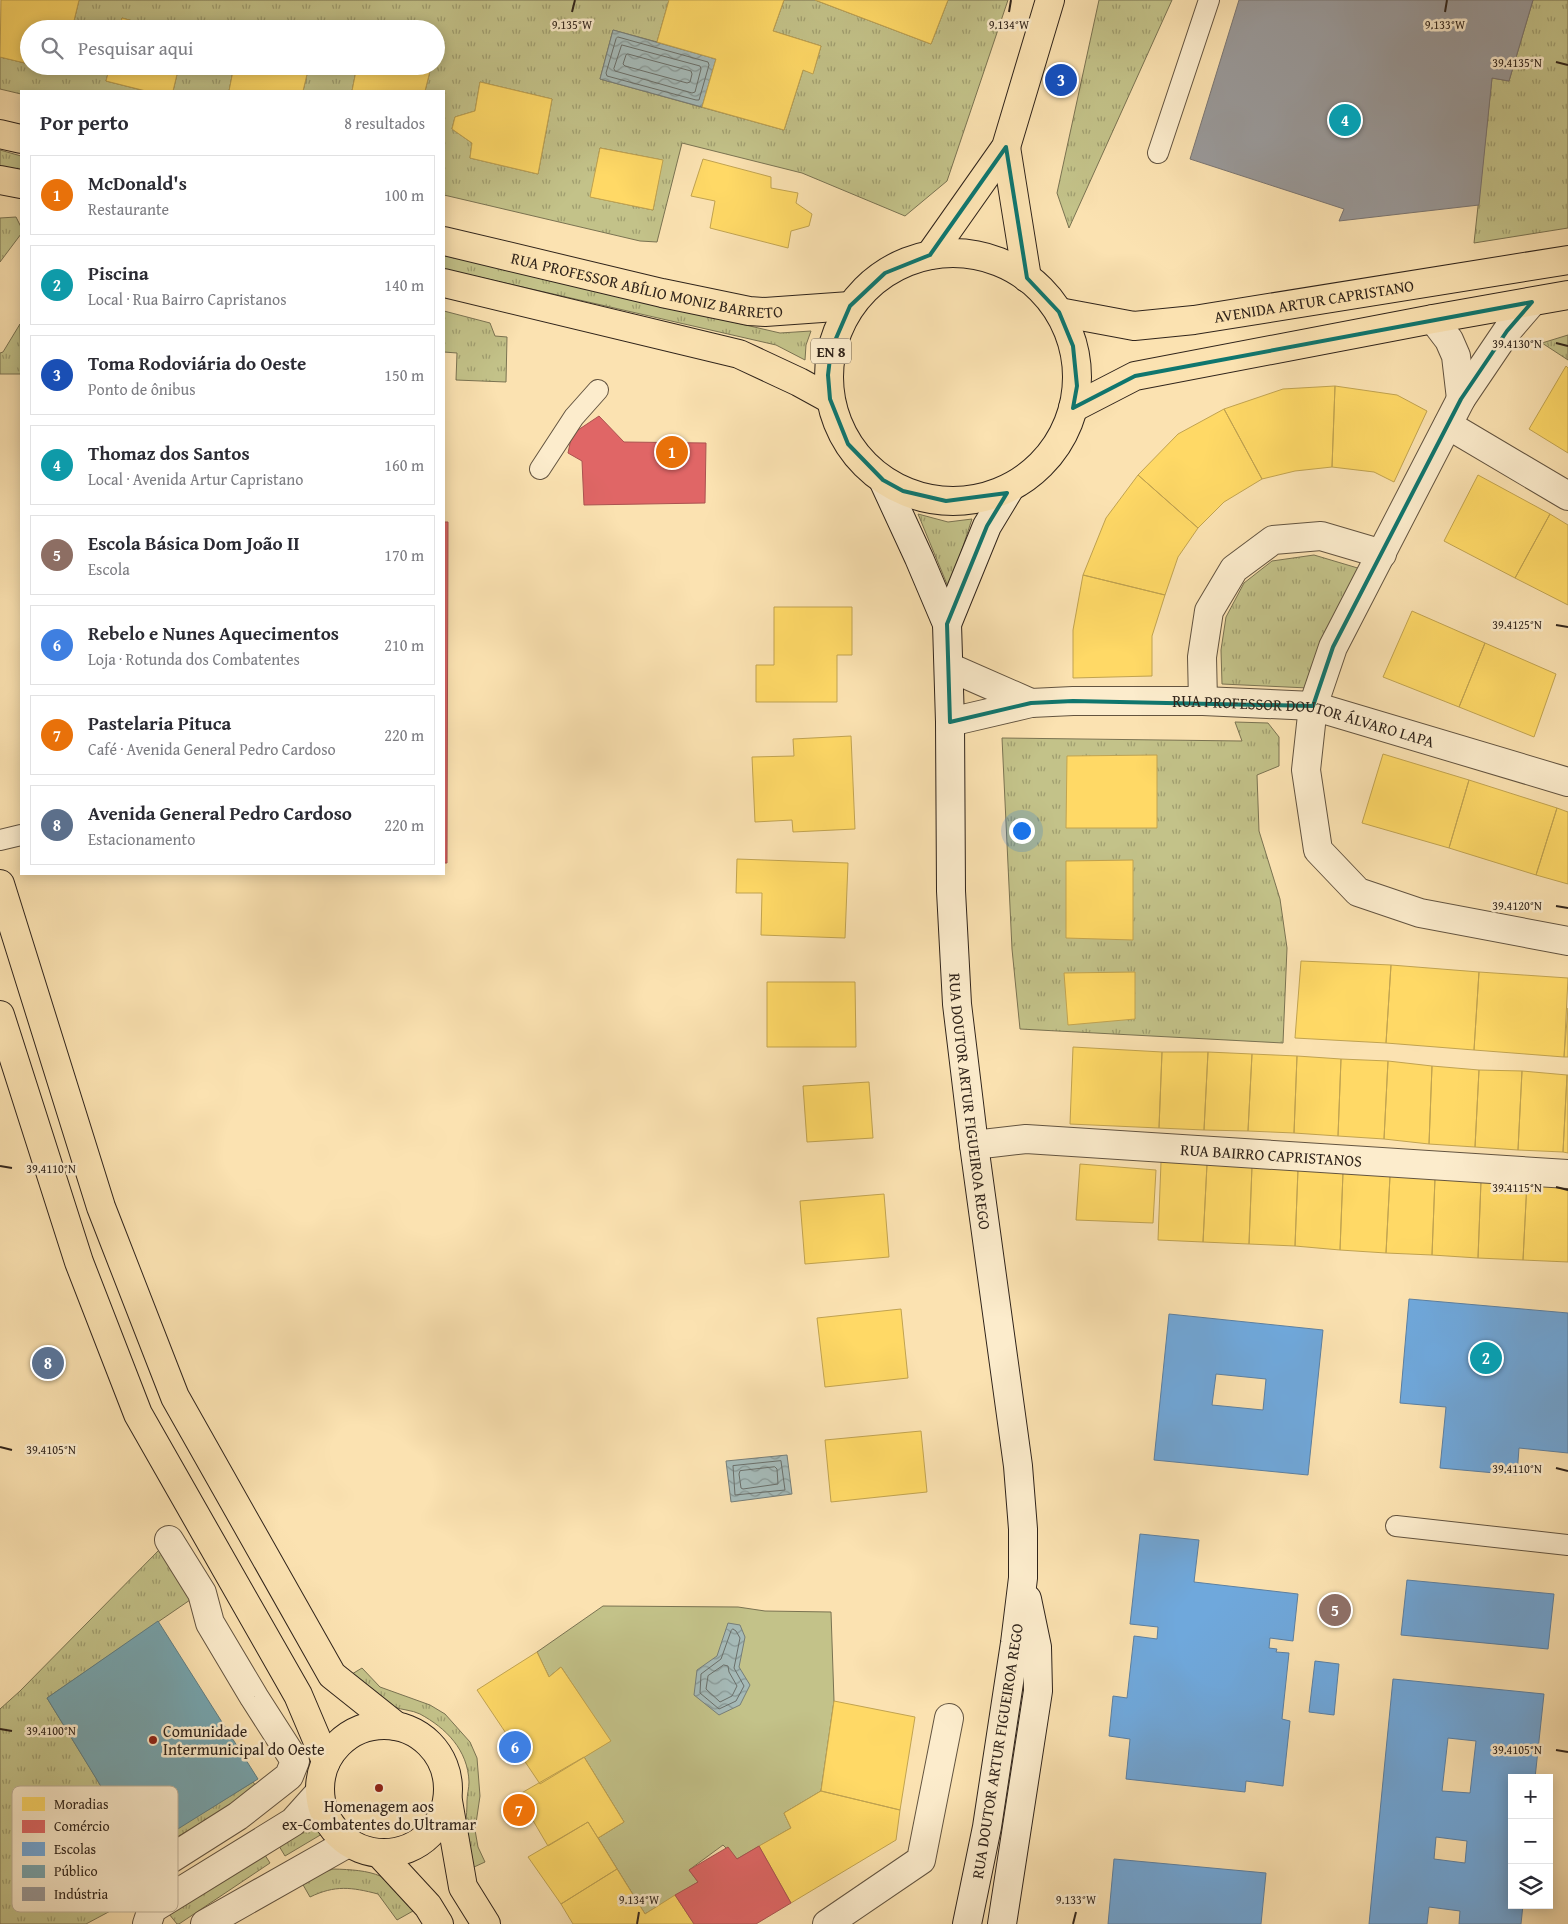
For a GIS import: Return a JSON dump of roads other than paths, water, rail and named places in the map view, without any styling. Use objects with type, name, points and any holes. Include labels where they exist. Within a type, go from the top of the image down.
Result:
[{"type":"main road","points":[[930,255],[1006,147],[1050,0]]},
{"type":"main road","points":[[0,134],[20,139]]},
{"type":"main road","points":[[1006,147],[1027,278]]},
{"type":"main road","name":"RUA PROFESSOR ABÍLIO MONIZ BARRETO","points":[[445,241],[662,293],[749,311],[765,312],[850,306]]},
{"type":"main road","name":"EN 8","points":[[955,253],[979,256],[1004,265],[1027,278],[1060,312],[1068,328],[1077,364],[1074,408],[1064,433],[1050,455],[1032,473],[1010,488],[989,496],[968,500],[946,501],[924,498],[902,491],[883,480],[863,463],[848,444],[837,422],[830,399],[828,375],[831,350],[838,327],[850,306],[866,288],[885,273],[907,261],[930,255],[955,253]]},
{"type":"main road","name":"AVENIDA ARTUR CAPRISTANO","points":[[1060,312],[1134,326],[1194,320],[1568,260]]},
{"type":"main road","points":[[445,283],[740,354],[830,399]]},
{"type":"main road","points":[[1074,408],[1135,376],[1568,295]]},
{"type":"main road","points":[[0,884],[101,1207],[175,1397],[332,1675],[396,1726],[426,1740],[437,1753],[445,1768],[449,1785],[448,1802],[463,1887],[486,1924]]},
{"type":"main road","points":[[0,1015],[79,1262],[138,1414],[298,1695],[326,1761]]},
{"type":"main road","points":[[396,1726],[372,1726],[350,1735],[340,1742],[326,1761],[320,1782],[320,1794],[322,1808],[328,1822],[348,1843],[369,1852],[380,1854],[401,1851],[419,1843],[438,1825],[448,1802]]},
{"type":"main road","points":[[380,1854],[428,1906],[439,1924]]},
{"type":"street","points":[[1532,302],[1507,330],[1461,399],[1332,647],[1313,706],[1306,770],[1318,850],[1358,892],[1420,913],[1568,941]]},
{"type":"street","points":[[1432,319],[1449,340],[1456,356],[1461,399]]},
{"type":"street","points":[[1448,425],[1568,496]]},
{"type":"street","name":"RUA DOUTOR ARTUR FIGUEIROA REGO","points":[[883,480],[947,624],[952,942],[960,1038],[1018,1466],[1023,1529],[1023,1578],[987,1826],[967,1924]]},
{"type":"street","name":"RUA DOUTOR ARTUR FIGUEIROA REGO","points":[[947,624],[987,526],[1010,488]]},
{"type":"street","points":[[1203,701],[1202,657],[1209,611],[1234,569],[1274,540],[1321,536],[1382,554]]},
{"type":"street","points":[[949,666],[1031,703]]},
{"type":"street","name":"RUA PROFESSOR DOUTOR ÁLVARO LAPA","points":[[1031,703],[1203,701],[1313,706],[1568,782]]},
{"type":"street","points":[[950,722],[1031,703]]},
{"type":"street","name":"RUA BAIRRO CAPRISTANOS","points":[[974,1145],[1026,1139],[1568,1174]]},
{"type":"street","points":[[168,1540],[202,1594],[210,1623],[254,1698],[295,1761],[289,1776],[238,1816],[178,1854]]},
{"type":"street","name":"RUA DOUTOR ARTUR FIGUEIROA REGO","points":[[1002,1924],[1038,1691],[1037,1647],[1023,1578]]},
{"type":"street","points":[[828,1924],[921,1860],[949,1718]]},
{"type":"street","points":[[178,1893],[293,1822],[320,1794]]},
{"type":"street","points":[[205,1924],[348,1843]]},
{"type":"street","points":[[147,1924],[151,1912]]},
{"type":"lane","points":[[1158,153],[1210,0]]},
{"type":"lane","points":[[540,469],[574,417],[598,390]]},
{"type":"lane","points":[[0,840],[20,835]]},
{"type":"lane","points":[[1396,1526],[1568,1545]]},
{"type":"water","points":[[613,30],[716,59],[702,107],[600,79]]},
{"type":"water","points":[[787,1455],[792,1494],[731,1502],[726,1461]]},
{"type":"water","points":[[728,1623],[740,1625],[745,1637],[739,1667],[750,1685],[740,1705],[719,1715],[694,1695],[697,1670],[717,1656]]},
{"type":"place","name":"Toma Rodoviária do Oeste","points":[[1061,80]]},
{"type":"place","name":"Thomaz dos Santos","points":[[1345,120]]},
{"type":"place","name":"McDonald's","points":[[672,452]]},
{"type":"place","name":"Piscina","points":[[1486,1358]]},
{"type":"place","name":"Avenida General Pedro Cardoso","points":[[48,1363]]},
{"type":"place","name":"Escola Básica Dom João II","points":[[1335,1610]]},
{"type":"place","name":"Comunidade Intermunicipal do Oeste","points":[[153,1740]]},
{"type":"place","name":"Rebelo e Nunes Aquecimentos","points":[[515,1747]]},
{"type":"place","name":"Homenagem aos ex-Combatentes do Ultramar","points":[[379,1788]]},
{"type":"place","name":"Pastelaria Pituca","points":[[519,1810]]}]
